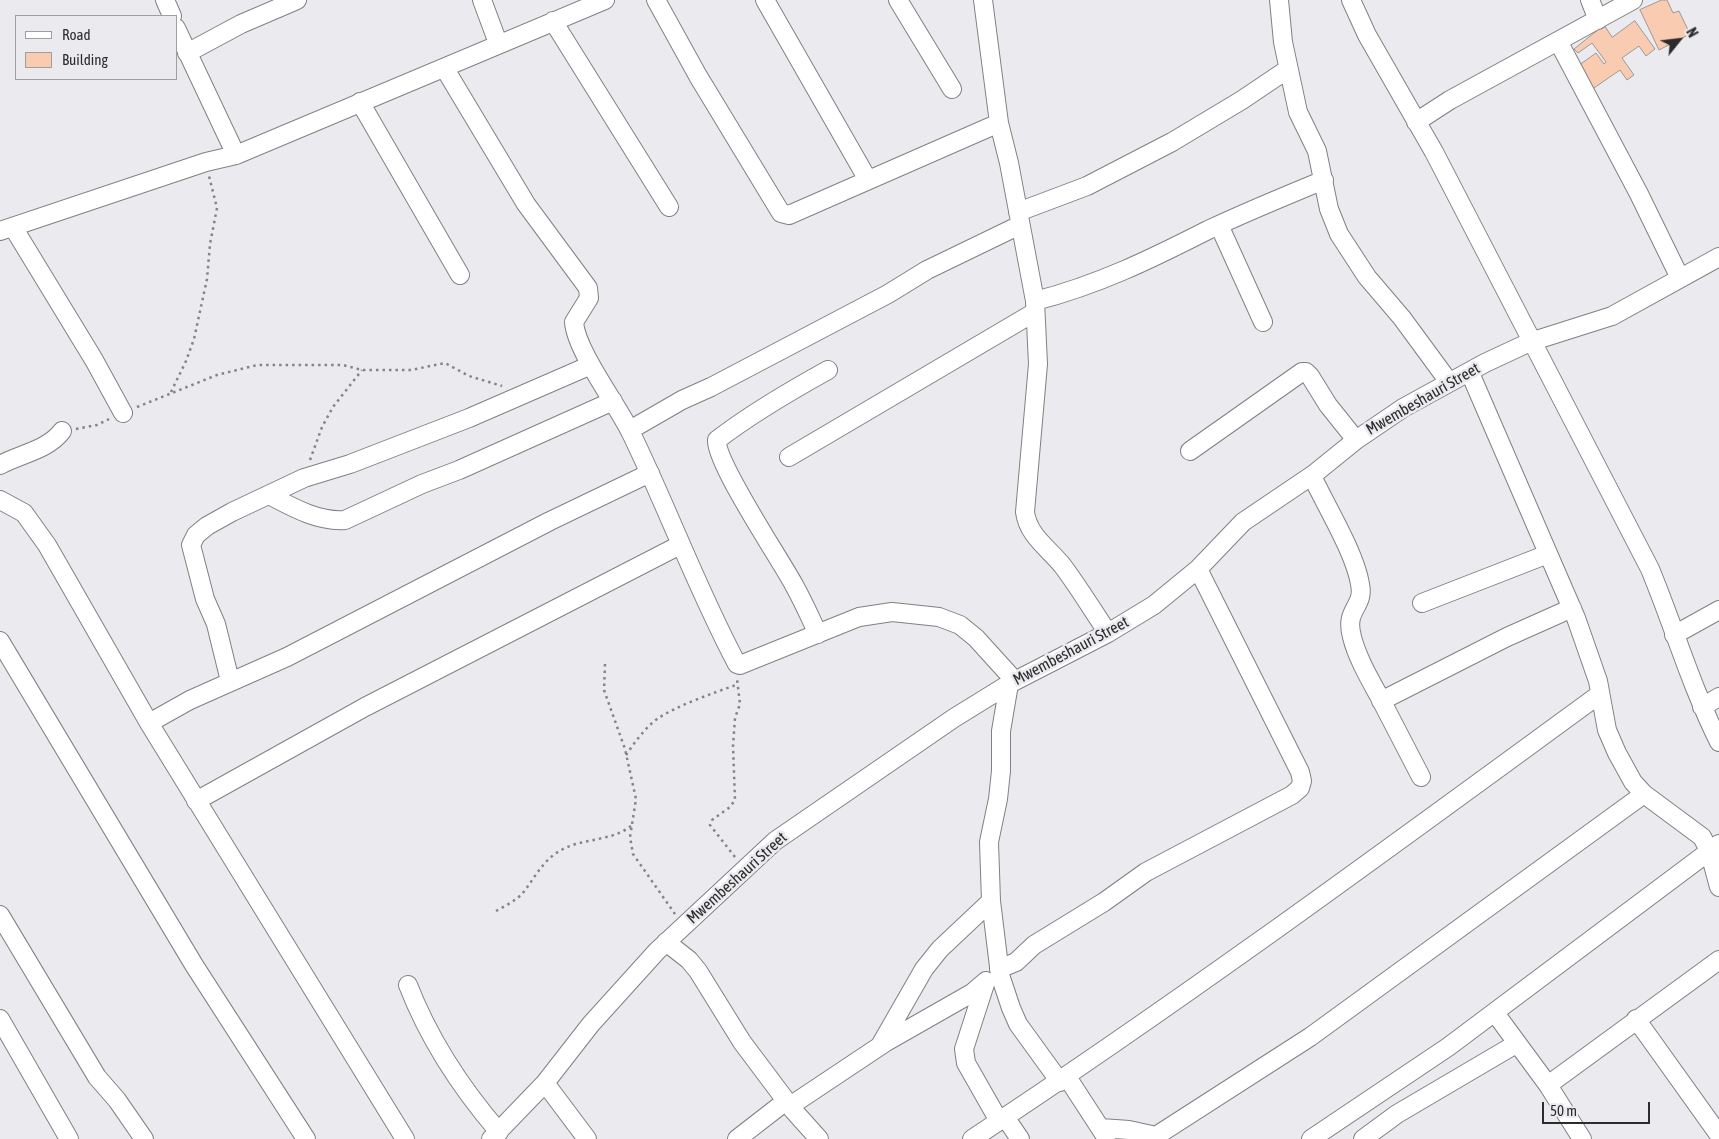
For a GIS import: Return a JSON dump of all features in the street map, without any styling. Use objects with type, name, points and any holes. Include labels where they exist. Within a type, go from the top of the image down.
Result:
[{"type":"street","points":[[165,0],[172,15]]},
{"type":"street","points":[[187,53],[241,24],[297,0]]},
{"type":"street","points":[[482,0],[498,43]]},
{"type":"street","points":[[123,413],[94,360],[6,229],[206,162],[236,155],[360,102],[445,69],[498,43],[605,0]]},
{"type":"street","points":[[656,0],[698,76],[781,213],[789,215],[999,123]]},
{"type":"street","points":[[765,0],[868,180]]},
{"type":"street","points":[[898,0],[952,89]]},
{"type":"street","points":[[983,0],[999,123],[1009,163],[1035,307],[1038,364],[1025,512],[1026,522],[1030,531],[1062,565],[1108,633]]},
{"type":"street","points":[[1279,0],[1283,42],[1298,112],[1317,151],[1329,209],[1339,234],[1367,277],[1402,318],[1449,382]]},
{"type":"street","points":[[1351,0],[1368,35],[1434,152],[1530,342],[1650,569],[1702,707],[1719,742]]},
{"type":"street","points":[[1590,0],[1598,20]]},
{"type":"street","points":[[1416,122],[1450,100],[1633,0]]},
{"type":"street","points":[[553,21],[669,207]]},
{"type":"street","points":[[178,33],[236,155]]},
{"type":"street","points":[[1558,41],[1639,194],[1680,278]]},
{"type":"street","points":[[445,69],[526,204],[588,288],[589,298],[574,322],[591,365],[630,430],[680,545],[736,661],[740,665],[859,617],[892,612],[939,617],[960,625],[976,638],[1012,683],[1001,731],[1001,772],[998,799],[989,842],[991,901],[998,964],[1011,1008],[1018,1024],[1104,1133],[1129,1130],[1156,1136],[1310,1037],[1644,794]]},
{"type":"street","points":[[630,430],[682,400],[711,387],[888,294],[1019,219],[1172,142],[1242,100],[1288,69]]},
{"type":"street","points":[[360,102],[460,275]]},
{"type":"street","points":[[789,457],[1035,307],[1097,283],[1324,180]]},
{"type":"street","points":[[1219,226],[1263,322]]},
{"type":"street","name":"Mwembeshauri Street","points":[[495,1135],[545,1083],[591,1024],[666,942],[775,841],[954,718],[1012,683],[1108,633],[1154,605],[1198,569],[1244,522],[1312,476],[1356,440],[1402,408],[1449,382],[1470,373],[1485,363],[1530,342],[1612,316],[1719,257]]},
{"type":"street","points":[[230,681],[216,624],[205,599],[191,545],[196,535],[207,526],[296,482],[386,450],[591,365]]},
{"type":"street","points":[[818,634],[794,585],[735,484],[716,447],[717,440],[730,430],[785,394],[828,370]]},
{"type":"street","points":[[1190,451],[1302,372],[1306,372],[1310,376],[1328,405],[1356,440]]},
{"type":"street","points":[[1470,373],[1572,608],[1591,659],[1608,730],[1617,753],[1633,782],[1644,794],[1714,847],[1719,887]]},
{"type":"street","points":[[269,495],[299,510],[334,521],[345,520],[422,484],[491,456],[613,401]]},
{"type":"street","points":[[0,465],[48,444],[56,439],[62,431]]},
{"type":"street","points":[[149,723],[230,681],[286,657],[550,521],[650,473]]},
{"type":"street","points":[[1312,476],[1357,570],[1361,596],[1350,614],[1348,622],[1352,638],[1381,701],[1421,777]]},
{"type":"street","points":[[0,500],[30,518],[47,544],[149,723],[196,801],[406,1139]]},
{"type":"street","points":[[196,801],[365,707],[680,545]]},
{"type":"street","points":[[1422,603],[1548,554]]},
{"type":"street","points":[[737,1139],[881,1045],[972,993],[986,981],[998,964],[1016,962],[1034,946],[1104,902],[1146,872],[1272,806],[1300,788],[1302,781],[1300,772],[1198,569]]},
{"type":"street","points":[[1381,701],[1572,608]]},
{"type":"street","points":[[1674,635],[1719,610]]},
{"type":"street","points":[[0,641],[194,965],[306,1139]]},
{"type":"street","points":[[975,1138],[1063,1079],[1319,900],[1600,694]]},
{"type":"street","points":[[1702,707],[1719,697]]},
{"type":"street","points":[[1310,1139],[1495,1013],[1714,847]]},
{"type":"street","points":[[881,1045],[924,970],[940,949],[991,901]]},
{"type":"street","points":[[0,915],[97,1078],[122,1106],[144,1139]]},
{"type":"street","points":[[666,942],[689,960],[698,971],[742,1042],[788,1104],[819,1139]]},
{"type":"street","points":[[1548,1085],[1636,1019],[1689,984],[1719,960]]},
{"type":"street","points":[[986,981],[964,1049],[966,1063],[1002,1119],[1020,1139]]},
{"type":"street","points":[[408,984],[429,1035],[495,1135]]},
{"type":"street","points":[[1495,1013],[1548,1085],[1582,1139]]},
{"type":"street","points":[[0,1019],[69,1139]]},
{"type":"street","points":[[1636,1019],[1719,1134]]},
{"type":"street","points":[[1363,1139],[1397,1114],[1516,1044]]},
{"type":"street","points":[[545,1083],[587,1139]]},
{"type":"path","points":[[170,393],[186,361],[194,339],[207,278],[210,244],[217,208],[206,162]]},
{"type":"path","points":[[62,431],[97,425],[170,393],[232,370],[257,365],[289,367],[344,365],[362,370],[411,370],[445,363],[468,376],[500,385],[520,396]]},
{"type":"path","points":[[296,482],[314,454],[322,427],[334,407],[362,370]]},
{"type":"path","points":[[605,664],[604,690],[626,755],[636,799],[630,837],[633,854],[684,925]]},
{"type":"path","points":[[740,665],[736,685],[740,704],[735,718],[733,746],[735,800],[730,807],[712,820],[710,825],[744,868]]},
{"type":"path","points":[[626,755],[642,732],[657,719],[713,693],[736,685]]},
{"type":"path","points":[[496,911],[521,895],[538,870],[562,849],[593,839],[621,834],[632,826]]},
{"type":"building","points":[[1662,0],[1667,0],[1673,13],[1679,11],[1690,34],[1659,50],[1640,10]]},
{"type":"building","points":[[1635,21],[1655,49],[1646,56],[1639,46],[1622,58],[1634,75],[1627,80],[1620,70],[1591,90],[1575,68],[1596,53],[1604,64],[1606,62],[1592,43],[1578,53],[1574,49],[1604,25],[1612,37]]}]
